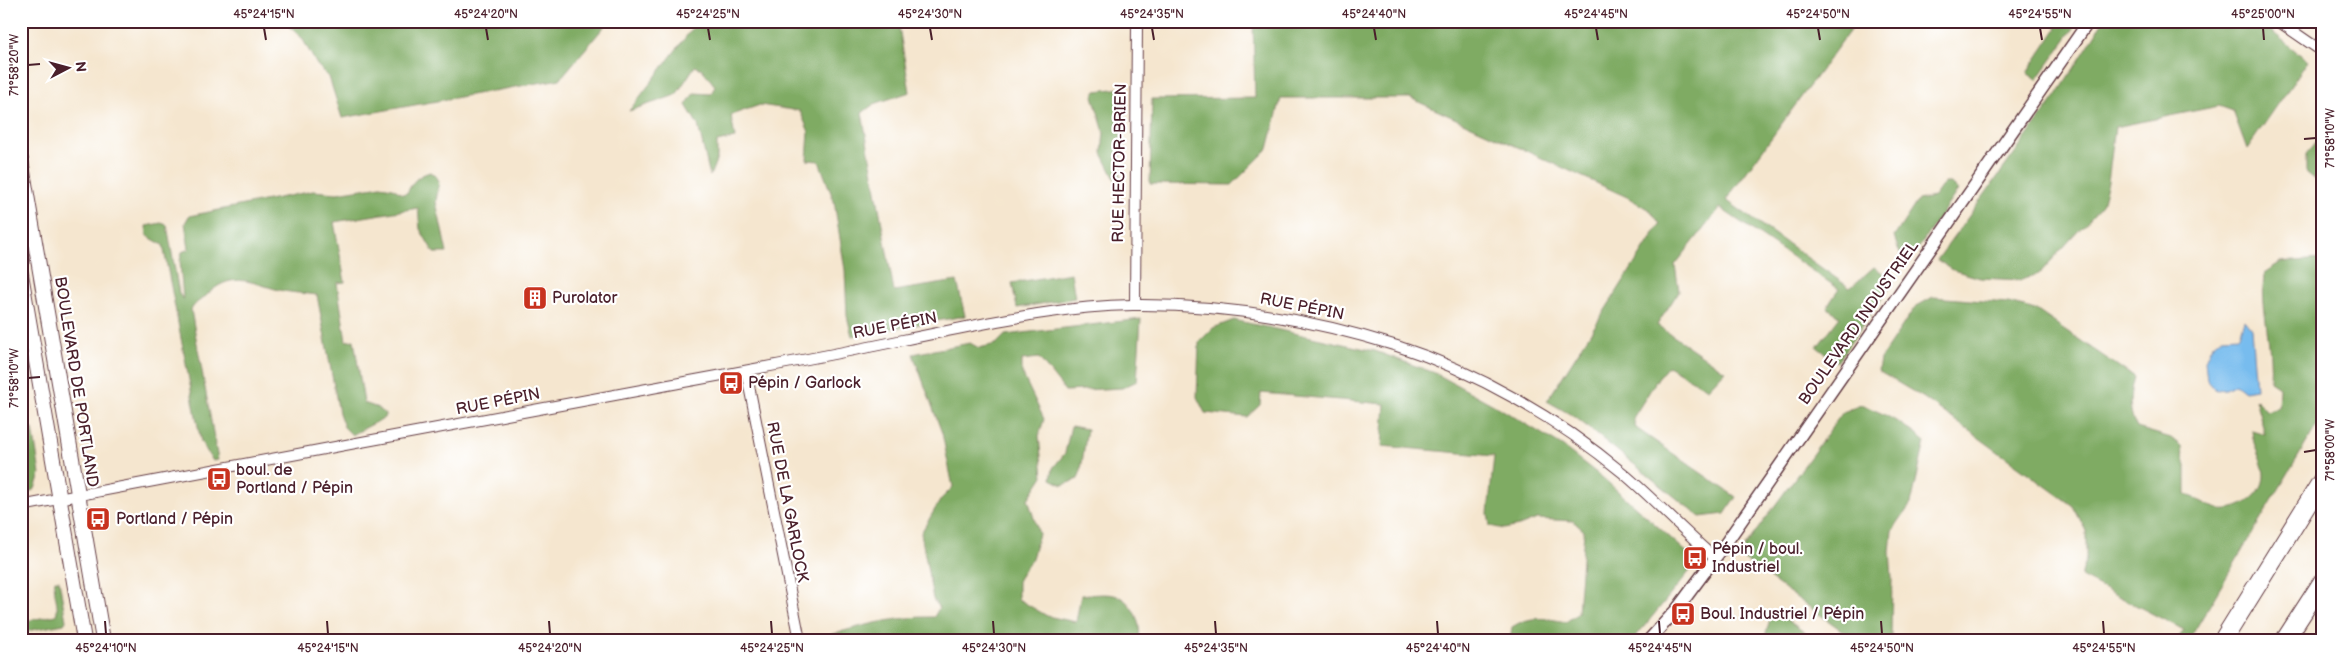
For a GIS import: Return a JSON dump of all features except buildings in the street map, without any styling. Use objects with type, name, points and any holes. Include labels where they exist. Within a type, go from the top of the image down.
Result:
[{"type":"highway","points":[[2223,640],[2323,478]]},
{"type":"highway","points":[[2285,640],[2323,581]]},
{"type":"main road","name":"BOULEVARD DE PORTLAND","points":[[21,160],[103,640]]},
{"type":"main road","points":[[21,274],[84,640]]},
{"type":"street","name":"RUE HECTOR-BRIEN","points":[[1135,305],[1137,21]]},
{"type":"street","name":"BOULEVARD INDUSTRIEL","points":[[1650,640],[1683,601],[1715,558],[2090,21]]},
{"type":"street","points":[[2278,21],[2323,52]]},
{"type":"street","name":"RUE PÉPIN","points":[[21,506],[746,371],[1022,316],[1087,307],[1135,305],[1218,308],[1300,320],[1381,341],[1436,361],[1498,390],[1574,436],[1641,489],[1715,558]]},
{"type":"street","name":"RUE DE LA GARLOCK","points":[[746,371],[800,640]]},
{"type":"green space","points":[[283,21],[609,21],[560,79],[342,118],[329,77],[317,65],[302,38]]},
{"type":"green space","points":[[698,21],[898,21],[910,92],[874,104],[862,113],[894,291],[957,281],[965,316],[852,336],[847,316],[845,270],[834,201],[819,161],[807,160],[809,132],[800,111],[760,105],[731,115],[735,138],[717,142],[717,158],[710,176],[698,125],[686,105],[694,93],[711,94],[715,86],[702,69],[695,66],[676,95],[629,111]]},
{"type":"green space","points":[[1253,21],[1853,21],[1851,29],[1726,200],[1850,288],[1874,267],[1894,281],[1837,362],[1817,347],[1840,317],[1827,307],[1839,289],[1720,208],[1675,265],[1679,291],[1657,325],[1725,371],[1708,389],[1668,366],[1658,378],[1633,418],[1636,428],[1736,497],[1725,514],[1700,517],[1575,417],[1547,401],[1660,224],[1651,211],[1627,197],[1410,98],[1281,98],[1268,149],[1232,185],[1150,184],[1152,99],[1255,98]]},
{"type":"green space","points":[[2049,21],[2079,21],[2037,80],[2027,73],[2057,28]]},
{"type":"green space","points":[[2104,21],[2259,21],[2308,61],[2247,149],[2233,111],[2219,106],[2115,127],[2108,182],[2102,205],[2039,274],[2021,280],[1980,278],[1953,270],[1937,260],[2057,95]]},
{"type":"green space","points":[[1122,88],[1120,189],[1102,153],[1104,132],[1093,96],[1096,91]]},
{"type":"green space","points":[[2323,134],[2323,186],[2306,172],[2306,154]]},
{"type":"green space","points":[[430,172],[439,181],[436,202],[447,253],[434,253],[420,229],[418,208],[334,222],[345,282],[337,283],[346,341],[354,340],[364,403],[378,408],[386,415],[384,418],[352,435],[344,427],[339,413],[317,295],[280,290],[248,281],[240,280],[224,283],[215,288],[191,310],[218,460],[213,461],[201,442],[163,245],[147,236],[146,226],[161,223],[167,225],[179,293],[183,300],[180,261],[182,252],[189,249],[185,223],[189,216],[313,191],[337,193],[381,186],[393,188],[402,194],[407,193],[413,182],[419,177]]},
{"type":"green space","points":[[1944,183],[1951,183],[1958,190],[1912,257],[1902,259],[1894,237],[1918,200],[1934,197]]},
{"type":"green space","points":[[2323,259],[2323,415],[2189,640],[2177,640],[2184,630],[2081,577],[2086,558],[2086,531],[2073,506],[1924,398],[1878,371],[1880,359],[1915,307],[1933,297],[2008,303],[2036,310],[2134,377],[2130,403],[2137,428],[2171,438],[2181,446],[2186,466],[2186,494],[2215,508],[2231,509],[2254,497],[2263,483],[2262,465],[2252,430],[2265,434],[2255,399],[2267,411],[2278,407],[2279,387],[2270,381],[2270,354],[2263,286],[2264,273],[2281,262]]},
{"type":"green space","points":[[1071,273],[1075,298],[1017,308],[1012,283]]},
{"type":"green space","points":[[1141,319],[1137,381],[1122,388],[1065,391],[1039,358],[1022,360],[1022,373],[1044,419],[1039,436],[1043,476],[1028,499],[1039,534],[1032,558],[1018,579],[1018,599],[1047,616],[1076,622],[1081,595],[1106,594],[1120,597],[1131,607],[1137,619],[1140,633],[1139,640],[823,640],[823,637],[878,622],[905,618],[934,617],[939,608],[933,599],[921,533],[941,499],[953,487],[942,433],[913,354],[970,343],[979,348],[996,344],[1005,335]]},
{"type":"green space","points":[[1234,320],[1375,351],[1435,373],[1501,409],[1562,446],[1603,478],[1691,556],[1695,562],[1689,572],[1633,640],[1510,640],[1512,627],[1519,623],[1538,618],[1566,622],[1578,613],[1584,531],[1573,521],[1537,519],[1504,529],[1490,526],[1488,513],[1494,456],[1382,446],[1385,404],[1261,393],[1260,405],[1247,417],[1205,413],[1197,397],[1199,342],[1213,328]]},
{"type":"green space","points":[[1861,405],[1894,420],[1925,442],[1911,504],[1892,531],[1890,552],[1892,578],[1891,640],[1855,640],[1743,559],[1744,548],[1843,412]]},
{"type":"green space","points":[[26,423],[33,429],[40,474],[35,489],[21,496],[21,427]]},
{"type":"green space","points":[[1071,426],[1087,429],[1078,479],[1063,485],[1051,479],[1053,468],[1065,453]]},
{"type":"green space","points":[[55,580],[59,580],[66,621],[64,624],[21,632],[21,622],[56,615]]},
{"type":"green space","points":[[1779,614],[1815,640],[1764,640],[1770,619]]},
{"type":"water","points":[[2244,319],[2251,328],[2256,389],[2244,391],[2235,384],[2226,389],[2216,390],[2207,380],[2205,361],[2212,345],[2222,337],[2239,336]]},
{"type":"place","name":"Purolator","points":[[535,298]]},
{"type":"place","name":"Pépin / Garlock","points":[[731,383]]},
{"type":"place","name":"boul. de Portland / Pépin","points":[[219,479]]},
{"type":"place","name":"Portland / Pépin","points":[[98,519]]},
{"type":"place","name":"Pépin / boul. Industriel","points":[[1695,558]]},
{"type":"place","name":"Boul. Industriel / Pépin","points":[[1683,614]]}]
